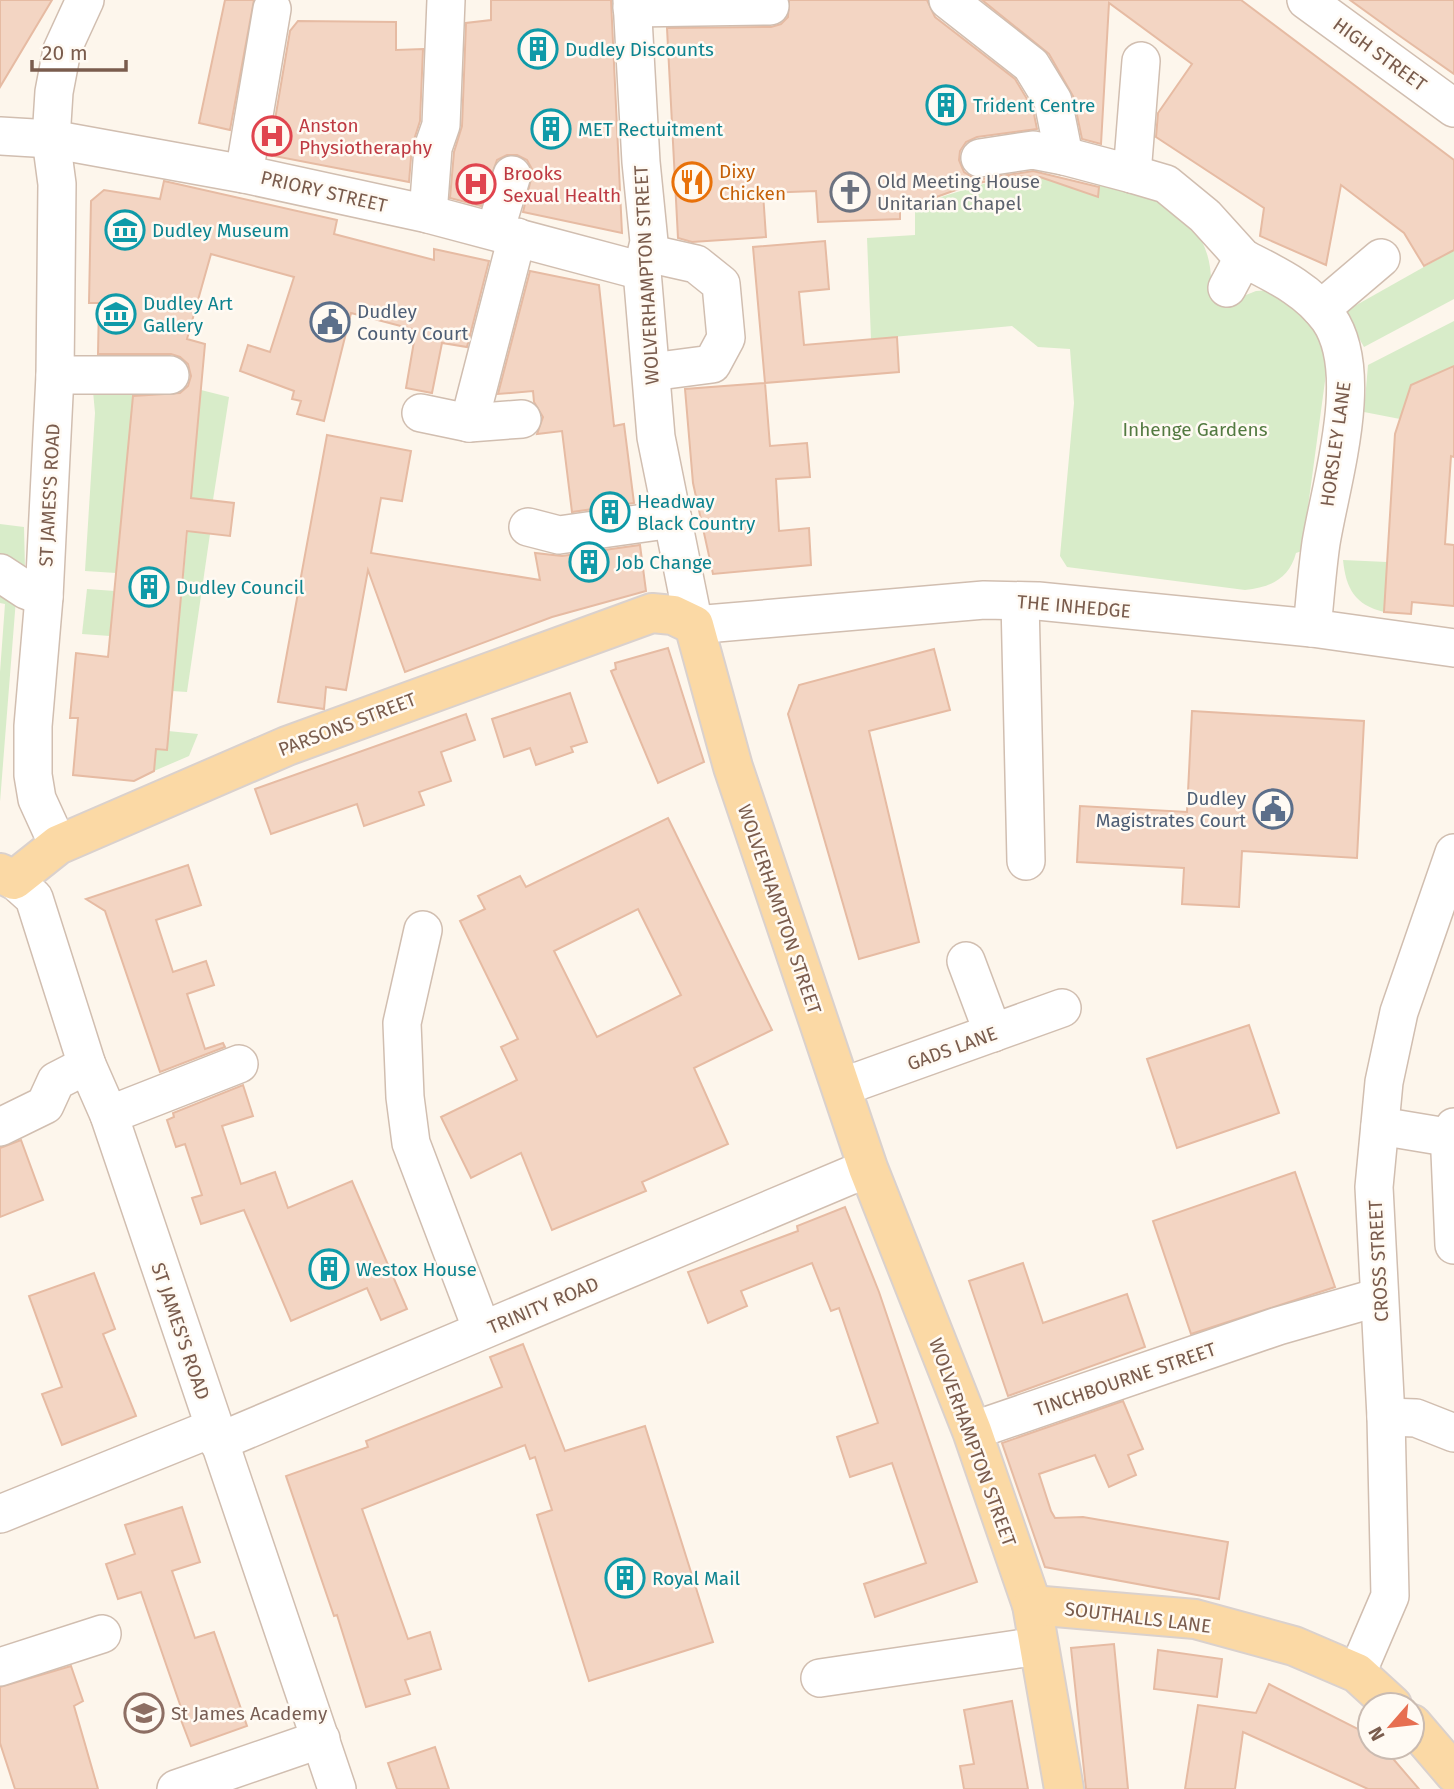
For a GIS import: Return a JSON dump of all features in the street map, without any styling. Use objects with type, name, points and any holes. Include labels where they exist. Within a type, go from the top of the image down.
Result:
[{"type":"main road","name":"PARSONS STREET","points":[[7,876],[58,845],[296,742],[652,613],[673,615],[694,625]]},
{"type":"main road","name":"WOLVERHAMPTON STREET","points":[[694,625],[737,780],[868,1168],[972,1431],[1032,1605],[1064,1789]]},
{"type":"main road","name":"SOUTHALLS LANE","points":[[1032,1605],[1195,1619],[1294,1646],[1357,1673],[1377,1691]]},
{"type":"main road","points":[[1426,1740],[1454,1773]]},
{"type":"street","name":"ST JAMES'S ROAD","points":[[58,845],[37,799],[33,775],[33,726],[44,597],[55,375],[57,184],[51,139],[54,92],[62,50],[85,0]]},
{"type":"street","points":[[428,214],[433,148],[442,125],[446,0]]},
{"type":"street","points":[[948,0],[1031,65],[1053,101],[1064,156]]},
{"type":"street","name":"HIGH STREET","points":[[1306,0],[1454,108]]},
{"type":"street","points":[[632,4],[770,6]]},
{"type":"street","name":"WOLVERHAMPTON STREET","points":[[632,4],[641,162],[649,242],[645,262],[656,437],[694,625]]},
{"type":"street","points":[[244,173],[272,9]]},
{"type":"street","points":[[980,158],[1033,150],[1132,174],[1141,61]]},
{"type":"street","name":"PRIORY STREET","points":[[0,135],[51,139],[244,173],[506,234],[645,262],[696,264],[721,284],[726,338],[712,364],[651,372]]},
{"type":"street","name":"HORSLEY LANE","points":[[1132,174],[1166,184],[1205,216],[1235,273],[1289,282],[1321,309],[1340,344],[1345,369],[1342,421],[1321,546],[1312,628]]},
{"type":"street","points":[[469,423],[506,234],[512,175]]},
{"type":"street","points":[[1321,309],[1381,258]]},
{"type":"street","points":[[55,375],[170,375]]},
{"type":"street","points":[[421,413],[469,423],[522,419]]},
{"type":"street","points":[[528,527],[559,535],[673,520]]},
{"type":"street","points":[[0,573],[26,590],[44,597]]},
{"type":"street","name":"THE INHEDGE","points":[[694,625],[984,600],[1020,601],[1312,628],[1454,648]]},
{"type":"street","points":[[1020,601],[1026,861]]},
{"type":"street","name":"CROSS STREET","points":[[1357,1673],[1390,1596],[1386,1417],[1374,1187],[1384,1082],[1399,1012],[1454,853]]},
{"type":"street","name":"ST JAMES'S ROAD","points":[[7,876],[34,898],[87,1065],[108,1115],[337,1789]]},
{"type":"street","points":[[423,930],[402,1023],[405,1097],[411,1143],[482,1331]]},
{"type":"street","points":[[966,961],[993,1033]]},
{"type":"street","name":"GADS LANE","points":[[842,1087],[1062,1008]]},
{"type":"street","points":[[108,1115],[239,1064]]},
{"type":"street","points":[[0,1127],[45,1105],[56,1081],[87,1065]]},
{"type":"street","points":[[1380,1126],[1453,1133],[1450,1153],[1454,1245]]},
{"type":"street","name":"TRINITY ROAD","points":[[0,1514],[216,1435],[482,1331],[868,1168]]},
{"type":"street","name":"TINCHBOURNE STREET","points":[[972,1431],[1278,1326],[1379,1297]]},
{"type":"street","points":[[1386,1417],[1416,1418],[1454,1433]]},
{"type":"street","points":[[0,1667],[103,1633]]},
{"type":"street","points":[[820,1678],[1039,1646]]},
{"type":"street","points":[[176,1789],[321,1739]]},
{"type":"green space","name":"Inhenge Gardens","points":[[1009,176],[1040,177],[1098,196],[1099,181],[1162,203],[1193,227],[1203,244],[1210,264],[1211,289],[1235,304],[1241,297],[1256,291],[1272,290],[1313,320],[1328,359],[1302,551],[1296,553],[1289,569],[1278,580],[1263,587],[1245,590],[1067,567],[1060,556],[1074,403],[1070,349],[1038,347],[1012,326],[871,339],[867,238],[915,235],[915,205]]},
{"type":"green space","points":[[1454,250],[1454,299],[1364,347],[1344,312]]},
{"type":"green space","points":[[1454,321],[1454,366],[1411,385],[1400,419],[1364,412],[1368,365]]},
{"type":"green space","points":[[201,390],[229,397],[213,500],[191,498]]},
{"type":"green space","points":[[93,391],[133,394],[116,573],[85,571],[95,413]]},
{"type":"green space","points":[[0,524],[24,527],[25,569],[0,554]]},
{"type":"green space","points":[[188,531],[210,534],[187,692],[172,691]]},
{"type":"green space","points":[[1343,560],[1387,562],[1384,612],[1366,605],[1354,594]]},
{"type":"green space","points":[[0,586],[16,599],[0,802],[0,672],[5,604],[0,603]]},
{"type":"green space","points":[[87,589],[115,591],[110,636],[82,634]]},
{"type":"green space","points":[[168,731],[198,734],[189,756],[154,771],[156,749]]},
{"type":"building","points":[[0,0],[52,0],[0,87]]},
{"type":"building","points":[[225,0],[254,0],[230,130],[199,123]]},
{"type":"building","points":[[491,0],[611,0],[622,233],[523,212],[533,171],[527,160],[517,155],[507,155],[497,160],[481,206],[450,198],[454,152],[462,126],[466,23],[491,20]]},
{"type":"building","points":[[789,0],[927,0],[935,17],[1015,79],[1033,109],[1037,129],[977,137],[966,142],[960,151],[959,160],[964,172],[982,179],[1033,171],[1099,187],[1098,197],[1040,177],[1009,176],[967,186],[900,210],[900,219],[818,222],[816,191],[763,193],[766,237],[692,242],[678,238],[667,28],[771,27],[781,24],[788,17]]},
{"type":"building","points":[[982,0],[1241,0],[1454,160],[1454,250],[1424,266],[1404,233],[1341,185],[1326,265],[1260,236],[1264,208],[1156,137],[1158,113],[1192,64],[1109,3],[1101,144],[1082,139],[1073,96],[1049,54]]},
{"type":"building","points":[[1350,0],[1454,0],[1454,74],[1397,34]]},
{"type":"building","points":[[298,21],[396,22],[396,50],[423,49],[420,121],[412,146],[409,182],[269,155],[290,31]]},
{"type":"building","points":[[164,181],[337,220],[334,234],[434,260],[434,249],[489,261],[467,347],[442,343],[432,393],[406,388],[416,330],[351,313],[324,421],[297,414],[301,401],[292,399],[294,391],[240,371],[248,345],[270,352],[294,277],[211,254],[187,339],[205,344],[191,498],[234,503],[230,536],[187,531],[167,750],[156,749],[154,771],[134,781],[73,775],[78,718],[70,718],[76,653],[108,657],[133,396],[180,393],[188,386],[191,376],[188,364],[171,354],[98,354],[99,303],[89,303],[91,201],[104,190],[160,199]]},
{"type":"building","points":[[825,241],[829,289],[799,292],[804,345],[897,337],[899,372],[765,383],[753,247]]},
{"type":"building","points":[[530,271],[599,285],[614,426],[624,424],[634,503],[572,512],[562,431],[537,434],[543,417],[534,402],[533,391],[498,394]]},
{"type":"building","points":[[1454,366],[1454,457],[1451,456],[1445,544],[1454,545],[1454,606],[1412,602],[1411,614],[1384,612],[1395,434],[1411,385]]},
{"type":"building","points":[[765,383],[770,446],[807,443],[810,477],[776,479],[779,531],[809,528],[811,565],[713,574],[693,483],[685,389]]},
{"type":"building","points":[[327,435],[411,451],[402,501],[381,498],[371,553],[540,580],[535,553],[562,556],[640,545],[646,591],[552,617],[405,672],[368,570],[346,690],[326,687],[324,709],[278,702]]},
{"type":"building","points":[[668,648],[704,762],[658,783],[611,671],[616,669],[615,663]]},
{"type":"building","points":[[934,649],[950,710],[869,731],[919,942],[859,959],[788,714],[799,685]]},
{"type":"building","points":[[570,693],[587,742],[571,747],[573,752],[536,765],[530,748],[504,757],[492,719]]},
{"type":"building","name":"Dudley Magistrates Court","points":[[1192,711],[1364,721],[1357,858],[1242,851],[1239,907],[1182,904],[1184,868],[1077,862],[1080,806],[1187,812]]},
{"type":"building","points":[[466,714],[475,740],[441,752],[451,781],[419,792],[424,805],[364,826],[357,804],[271,834],[255,789]]},
{"type":"building","points":[[668,818],[772,1030],[694,1068],[728,1144],[642,1182],[646,1191],[552,1230],[521,1153],[471,1178],[441,1117],[517,1080],[501,1047],[518,1039],[460,921],[485,909],[478,896],[520,876],[526,887]],"holes":[[[638,909],[681,995],[597,1037],[554,951]]]},
{"type":"building","points":[[188,865],[201,905],[156,920],[173,972],[206,961],[214,985],[187,994],[205,1049],[223,1043],[225,1047],[160,1072],[105,911],[86,899]]},
{"type":"building","points":[[1249,1025],[1279,1113],[1177,1148],[1147,1059]]},
{"type":"building","points":[[243,1085],[253,1116],[222,1126],[241,1184],[275,1172],[288,1208],[352,1181],[407,1309],[381,1320],[367,1288],[291,1321],[244,1210],[201,1224],[192,1198],[202,1195],[185,1144],[176,1147],[167,1120],[174,1117],[173,1113]]},
{"type":"building","points":[[21,1140],[43,1200],[0,1217],[0,1148]]},
{"type":"building","points":[[1295,1172],[1335,1287],[1191,1334],[1153,1221]]},
{"type":"building","points":[[845,1207],[879,1292],[977,1582],[875,1617],[864,1584],[926,1563],[892,1463],[850,1477],[837,1437],[878,1423],[839,1308],[831,1311],[812,1263],[741,1291],[747,1306],[708,1323],[688,1272],[798,1231],[797,1226]]},
{"type":"building","points":[[1023,1263],[1043,1323],[1127,1294],[1145,1347],[1008,1396],[969,1281]]},
{"type":"building","points":[[94,1273],[115,1329],[103,1334],[136,1416],[62,1445],[42,1394],[62,1387],[29,1296]]},
{"type":"building","points":[[523,1344],[565,1451],[645,1426],[713,1642],[589,1681],[537,1515],[552,1510],[535,1457],[530,1459],[525,1445],[362,1509],[408,1639],[430,1632],[441,1669],[405,1680],[410,1694],[366,1707],[337,1615],[334,1616],[286,1476],[368,1447],[366,1441],[502,1387],[490,1357]]},
{"type":"building","points":[[1123,1401],[1143,1449],[1128,1455],[1136,1475],[1109,1487],[1095,1455],[1039,1474],[1051,1511],[1055,1518],[1083,1517],[1228,1542],[1219,1599],[1045,1567],[1002,1443]]},
{"type":"building","points":[[182,1507],[200,1562],[172,1571],[195,1638],[214,1632],[247,1726],[191,1746],[181,1720],[185,1719],[141,1592],[118,1599],[106,1564],[135,1554],[125,1525]]},
{"type":"building","points":[[1114,1644],[1128,1789],[1086,1789],[1071,1648]]},
{"type":"building","points":[[1158,1650],[1222,1659],[1217,1697],[1154,1689]]},
{"type":"building","points":[[71,1666],[83,1701],[74,1706],[98,1789],[15,1789],[0,1743],[0,1687]]},
{"type":"building","points":[[1269,1684],[1356,1728],[1356,1761],[1395,1761],[1419,1789],[1368,1789],[1243,1732],[1235,1789],[1185,1789],[1198,1705],[1256,1713]]},
{"type":"building","points":[[1012,1701],[1028,1789],[964,1789],[960,1766],[974,1764],[964,1710]]},
{"type":"building","points":[[435,1747],[449,1789],[397,1789],[388,1763]]},
{"type":"place","name":"Dudley Discounts","points":[[538,49]]},
{"type":"place","name":"Trident Centre","points":[[946,105]]},
{"type":"place","name":"MET Rectuitment","points":[[551,129]]},
{"type":"place","name":"Anston Physiotheraphy","points":[[272,136]]},
{"type":"place","name":"Dixy Chicken","points":[[692,182]]},
{"type":"place","name":"Brooks Sexual Health","points":[[476,184]]},
{"type":"place","name":"Old Meeting House Unitarian Chapel","points":[[850,192]]},
{"type":"place","name":"Dudley Museum","points":[[125,230]]},
{"type":"place","name":"Dudley Art Gallery","points":[[116,314]]},
{"type":"place","name":"Dudley County Court","points":[[330,322]]},
{"type":"place","name":"Headway Black Country","points":[[610,512]]},
{"type":"place","name":"Job Change","points":[[589,562]]},
{"type":"place","name":"Dudley Council","points":[[149,587]]},
{"type":"place","name":"Dudley Magistrates Court","points":[[1273,809]]},
{"type":"place","name":"Westox House","points":[[329,1269]]},
{"type":"place","name":"Royal Mail","points":[[625,1578]]},
{"type":"place","name":"St James Academy","points":[[144,1713]]}]
